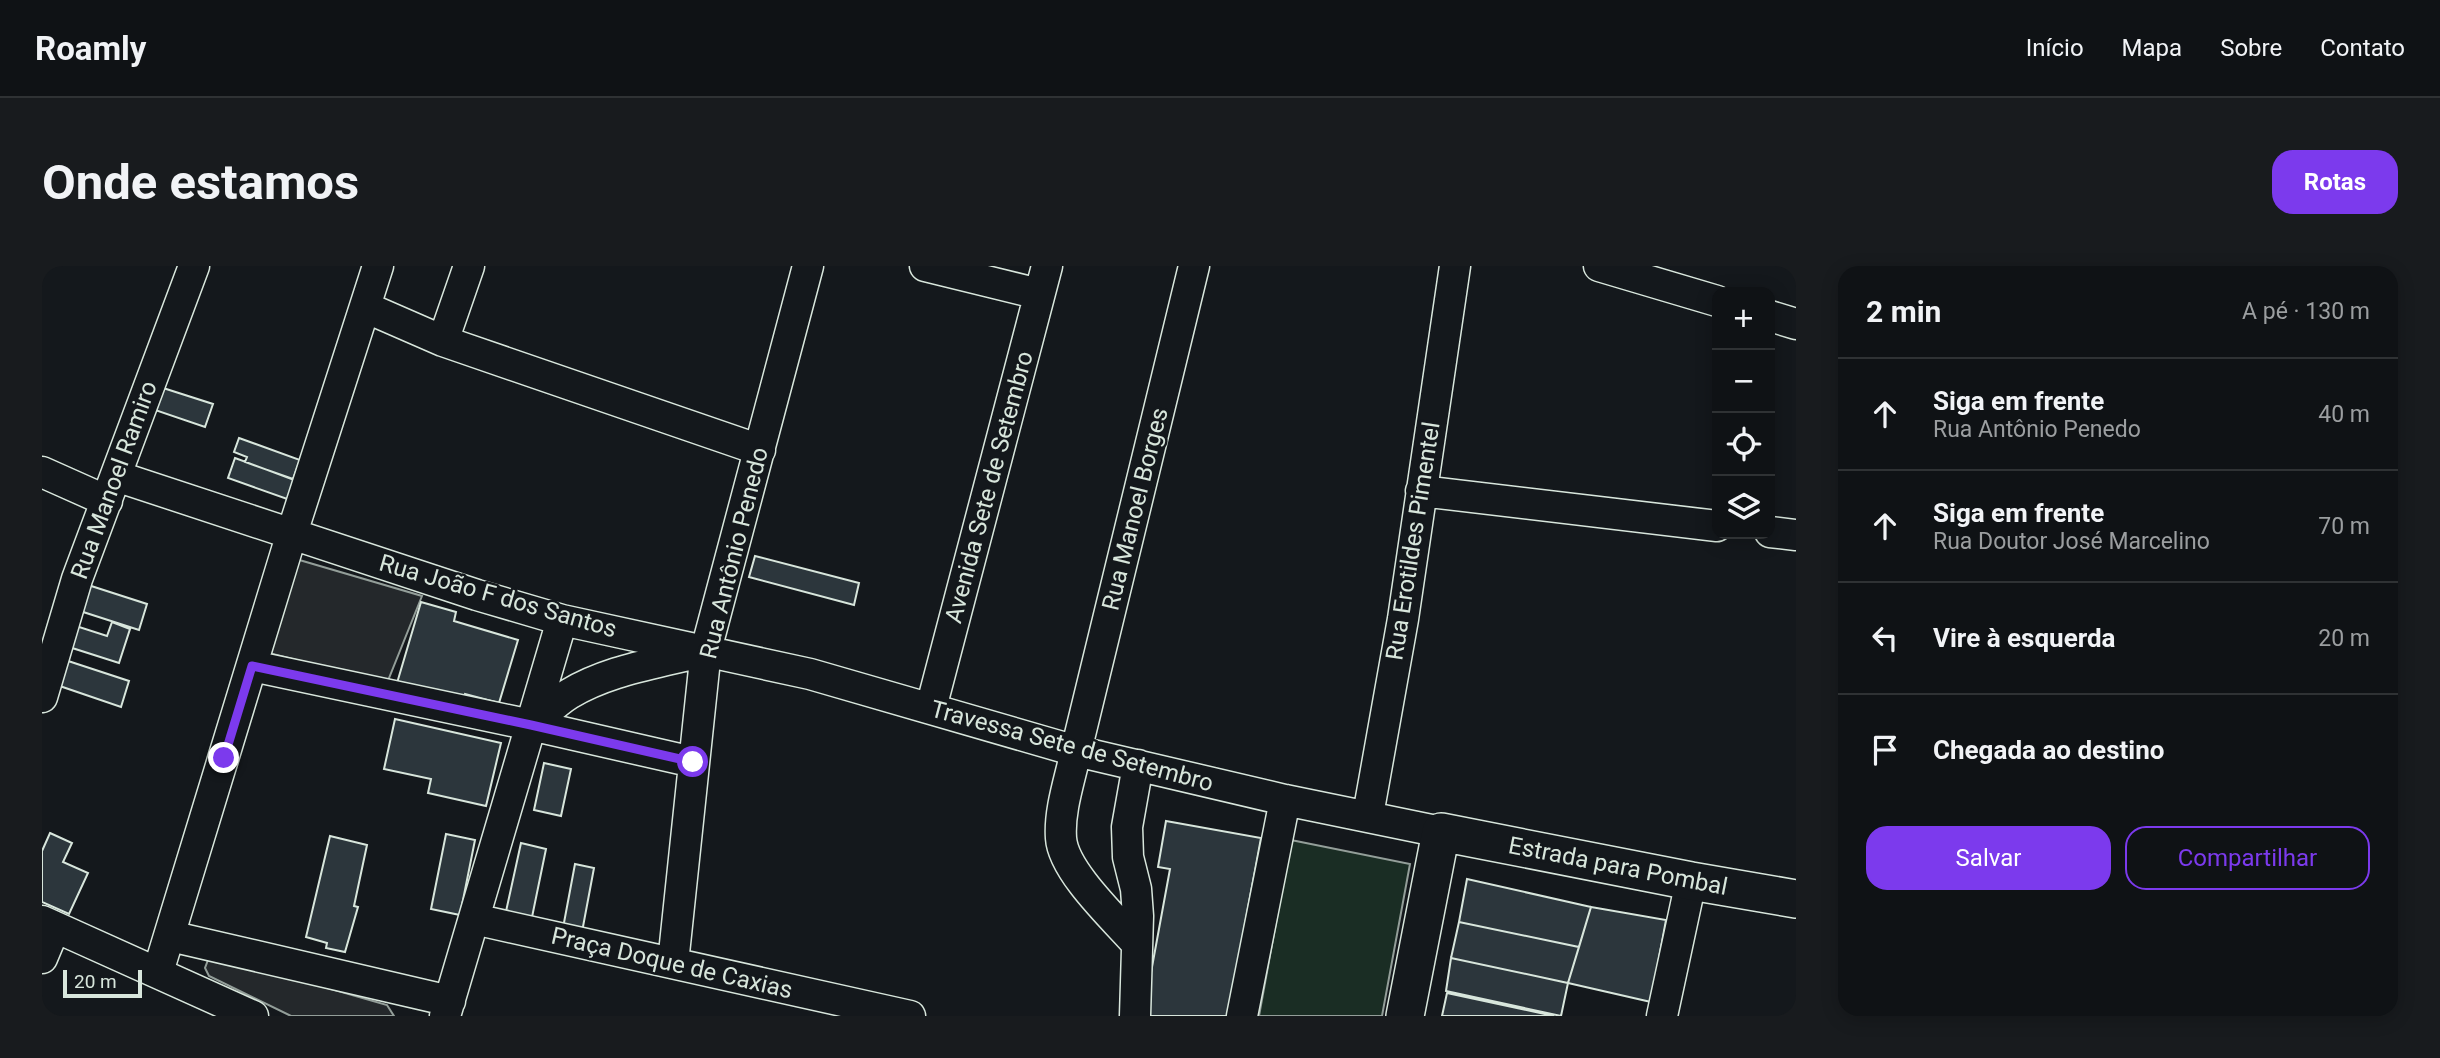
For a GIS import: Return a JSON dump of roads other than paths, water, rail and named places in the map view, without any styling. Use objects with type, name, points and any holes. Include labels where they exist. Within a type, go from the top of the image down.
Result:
[{"type":"main road","name":"Estrada para Pombal","points":[[1441,832],[1796,899]]},
{"type":"main road","points":[[1405,1016],[1441,832]]},
{"type":"street","points":[[158,972],[292,533],[379,266]]},
{"type":"street","name":"Rua Antônio Penedo","points":[[673,963],[706,650],[808,266]]},
{"type":"street","points":[[925,266],[1043,280]]},
{"type":"street","name":"Rua Manoel Borges","points":[[1137,944],[1079,878],[1066,858],[1061,840],[1062,819],[1076,751],[1194,266]]},
{"type":"street","name":"Rua Erotildes Pimentel","points":[[1368,815],[1403,619],[1455,266]]},
{"type":"street","points":[[1599,266],[1712,300]]},
{"type":"street","points":[[443,341],[461,269]]},
{"type":"street","name":"Rua Manoel Ramiro","points":[[42,697],[77,579],[112,488],[183,271]]},
{"type":"street","name":"Avenida Sete de Setembro","points":[[931,708],[1043,280]]},
{"type":"street","points":[[365,307],[443,341],[760,450]]},
{"type":"street","points":[[1775,318],[1796,324]]},
{"type":"street","name":"Rua João F dos Santos","points":[[42,472],[292,533],[477,595],[562,620],[706,650]]},
{"type":"street","points":[[1421,491],[1712,525]]},
{"type":"street","points":[[1775,533],[1796,535]]},
{"type":"street","points":[[170,936],[447,1009],[562,620]]},
{"type":"street","points":[[531,725],[569,694],[603,678],[706,650]]},
{"type":"street","name":"Travessa Sete de Setembro","points":[[706,650],[810,674],[1076,751],[1285,800],[1441,832]]},
{"type":"street","points":[[252,666],[693,762]]},
{"type":"street","points":[[1135,1016],[1137,902],[1128,857],[1127,827],[1138,765]]},
{"type":"street","points":[[1242,1016],[1285,800]]},
{"type":"street","points":[[1661,1016],[1691,881]]},
{"type":"street","name":"Praça Doque de Caxias","points":[[474,919],[910,1016]]},
{"type":"street","points":[[42,958],[48,924],[253,1016]]}]
